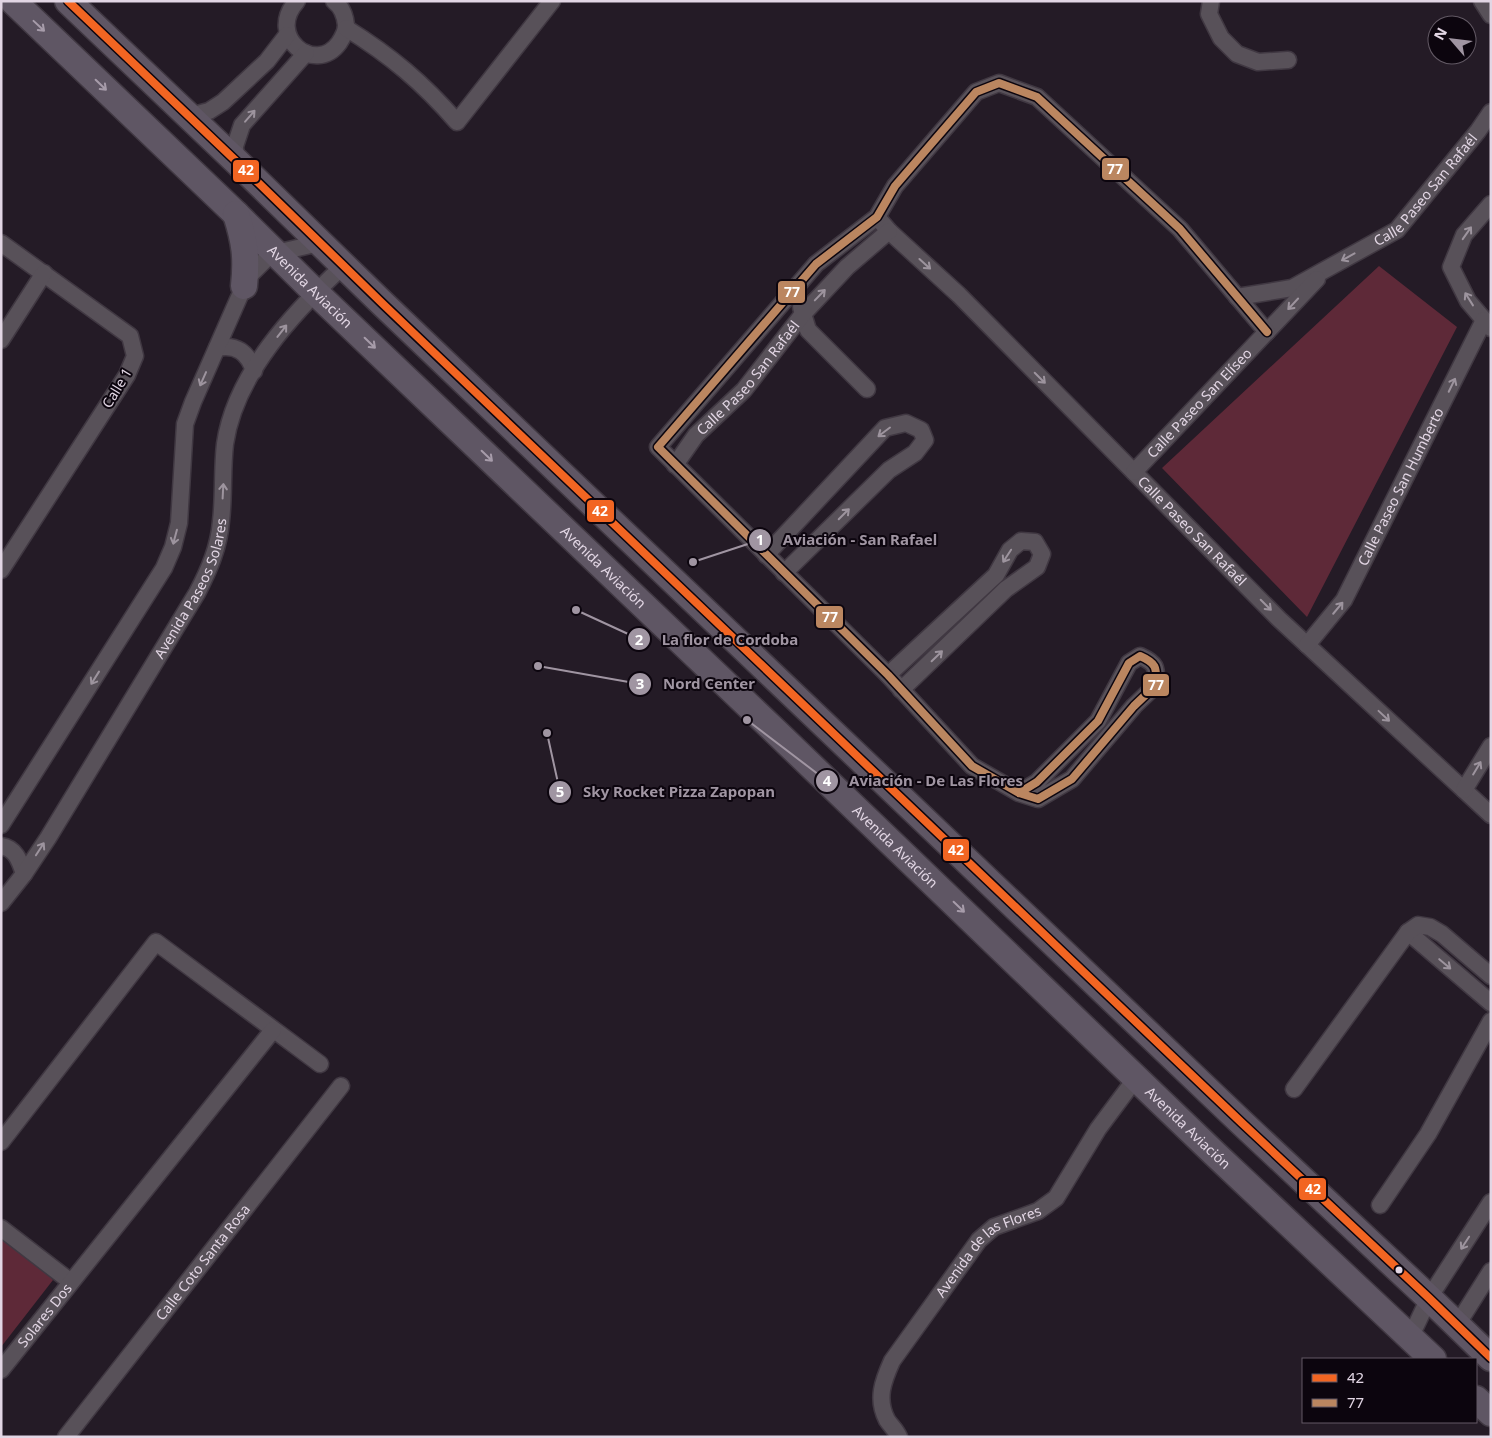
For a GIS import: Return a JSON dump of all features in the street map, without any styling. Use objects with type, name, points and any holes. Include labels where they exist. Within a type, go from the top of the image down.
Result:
[{"type":"main road","name":"Avenida Aviación","points":[[13,1],[1136,1078],[1432,1358]]},
{"type":"main road","points":[[68,1],[1235,1117],[1491,1358]]},
{"type":"main road","points":[[66,52],[93,25]]},
{"type":"main road","points":[[236,214],[244,238],[246,265],[244,286]]},
{"type":"main road","points":[[1477,1400],[1491,1413]]},
{"type":"street","points":[[296,1],[287,17],[287,35],[298,49],[316,55],[332,50],[343,38],[346,28],[345,16],[339,3]]},
{"type":"street","points":[[346,28],[377,47],[406,70],[433,95],[457,122],[552,1]]},
{"type":"street","points":[[1211,1],[1209,14],[1221,38],[1237,54],[1258,62],[1288,60]]},
{"type":"street","points":[[1482,1],[1491,15]]},
{"type":"street","points":[[190,116],[209,111],[224,102],[268,61],[287,35]]},
{"type":"street","points":[[236,161],[236,146],[242,125],[306,53]]},
{"type":"street","name":"Calle Paseo San Rafaél","points":[[889,231],[847,267],[803,314],[744,390],[696,435],[675,465],[658,448],[816,264],[877,217],[895,186],[976,92],[999,83],[1036,97],[1180,230],[1237,297],[1292,288],[1397,230],[1489,120]]},
{"type":"street","points":[[1487,324],[1468,301],[1451,267],[1464,236],[1491,204]]},
{"type":"street","name":"Calle Paseo San Rafaél","points":[[877,217],[889,231],[958,295],[1279,618],[1491,815]]},
{"type":"street","name":"Calle 1","points":[[1,243],[130,336],[135,356],[127,375],[1,570]]},
{"type":"street","points":[[1,825],[164,568],[173,547],[179,523],[185,424],[244,286],[256,267],[276,253],[319,243]]},
{"type":"street","points":[[816,264],[835,280]]},
{"type":"street","name":"Avenida Paseos Solares","points":[[1,903],[24,874],[187,610],[208,571],[214,554],[221,521],[225,445],[230,420],[240,394],[254,371],[293,317],[315,292],[343,266]]},
{"type":"street","name":"Calle Paseo San Elíseo","points":[[1134,472],[1327,268]]},
{"type":"street","points":[[1,340],[44,273]]},
{"type":"street","points":[[797,286],[808,330],[867,389]]},
{"type":"street","points":[[1237,297],[1267,332]]},
{"type":"street","name":"Calle Paseo San Humberto","points":[[1307,645],[1344,600],[1487,324]]},
{"type":"street","points":[[217,348],[226,346],[236,348],[245,353],[254,371]]},
{"type":"street","points":[[766,554],[885,428],[906,423],[921,430],[925,440],[915,453],[889,470],[784,573]]},
{"type":"street","points":[[675,465],[888,675],[972,766],[1019,793],[1038,799],[1072,780],[1134,706],[1156,685],[1157,670],[1151,661],[1140,656],[1129,663],[1098,721],[1037,782],[1019,793]]},
{"type":"street","points":[[888,675],[996,575],[1010,550],[1021,540],[1035,542],[1042,554],[1037,566],[1006,589],[901,690]]},
{"type":"street","points":[[1464,790],[1491,746]]},
{"type":"street","points":[[1,846],[5,846],[19,857],[24,874]]},
{"type":"street","points":[[1294,1089],[1408,932],[1418,925],[1430,927],[1442,934],[1491,976]]},
{"type":"street","points":[[1408,932],[1491,1002]]},
{"type":"street","points":[[1,1142],[156,942],[320,1064]]},
{"type":"street","points":[[1380,1205],[1428,1134],[1491,1021]]},
{"type":"street","points":[[71,1282],[273,1030]]},
{"type":"street","name":"Avenida de las Flores","points":[[899,1437],[887,1420],[881,1401],[882,1383],[892,1361],[979,1240],[994,1227],[1038,1211],[1056,1198],[1098,1129],[1136,1078]]},
{"type":"street","name":"Calle Coto Santa Rosa","points":[[66,1437],[341,1086]]},
{"type":"street","points":[[1410,1338],[1429,1298],[1489,1209]]},
{"type":"street","name":"Solares Dos","points":[[1,1228],[71,1282],[1,1370]]},
{"type":"street","points":[[1457,1325],[1491,1271]]},
{"type":"shaded area","points":[[1379,266],[1457,327],[1307,617],[1162,468]]},
{"type":"shaded area","points":[[1,1233],[30,1253],[53,1280],[1,1347]]},
{"type":"transit line","name":"42","points":[[68,1],[383,304],[1491,1358]]},
{"type":"transit line","name":"77","points":[[1019,793],[1037,782],[1098,721],[1129,663],[1140,656],[1154,666],[1156,670],[1156,685],[1134,706],[1072,779],[1038,799],[1019,793],[972,766],[888,675],[658,447],[816,264],[877,217],[895,186],[976,92],[999,83],[1037,97],[1180,229],[1267,332]]},
{"type":"place","name":"Aviación - San Rafael","points":[[693,562]]},
{"type":"place","name":"La flor de Cordoba","points":[[576,610]]},
{"type":"place","name":"Nord Center","points":[[538,666]]},
{"type":"place","name":"Aviación - De Las Flores","points":[[747,720]]},
{"type":"place","name":"Sky Rocket Pizza Zapopan","points":[[547,733]]}]
